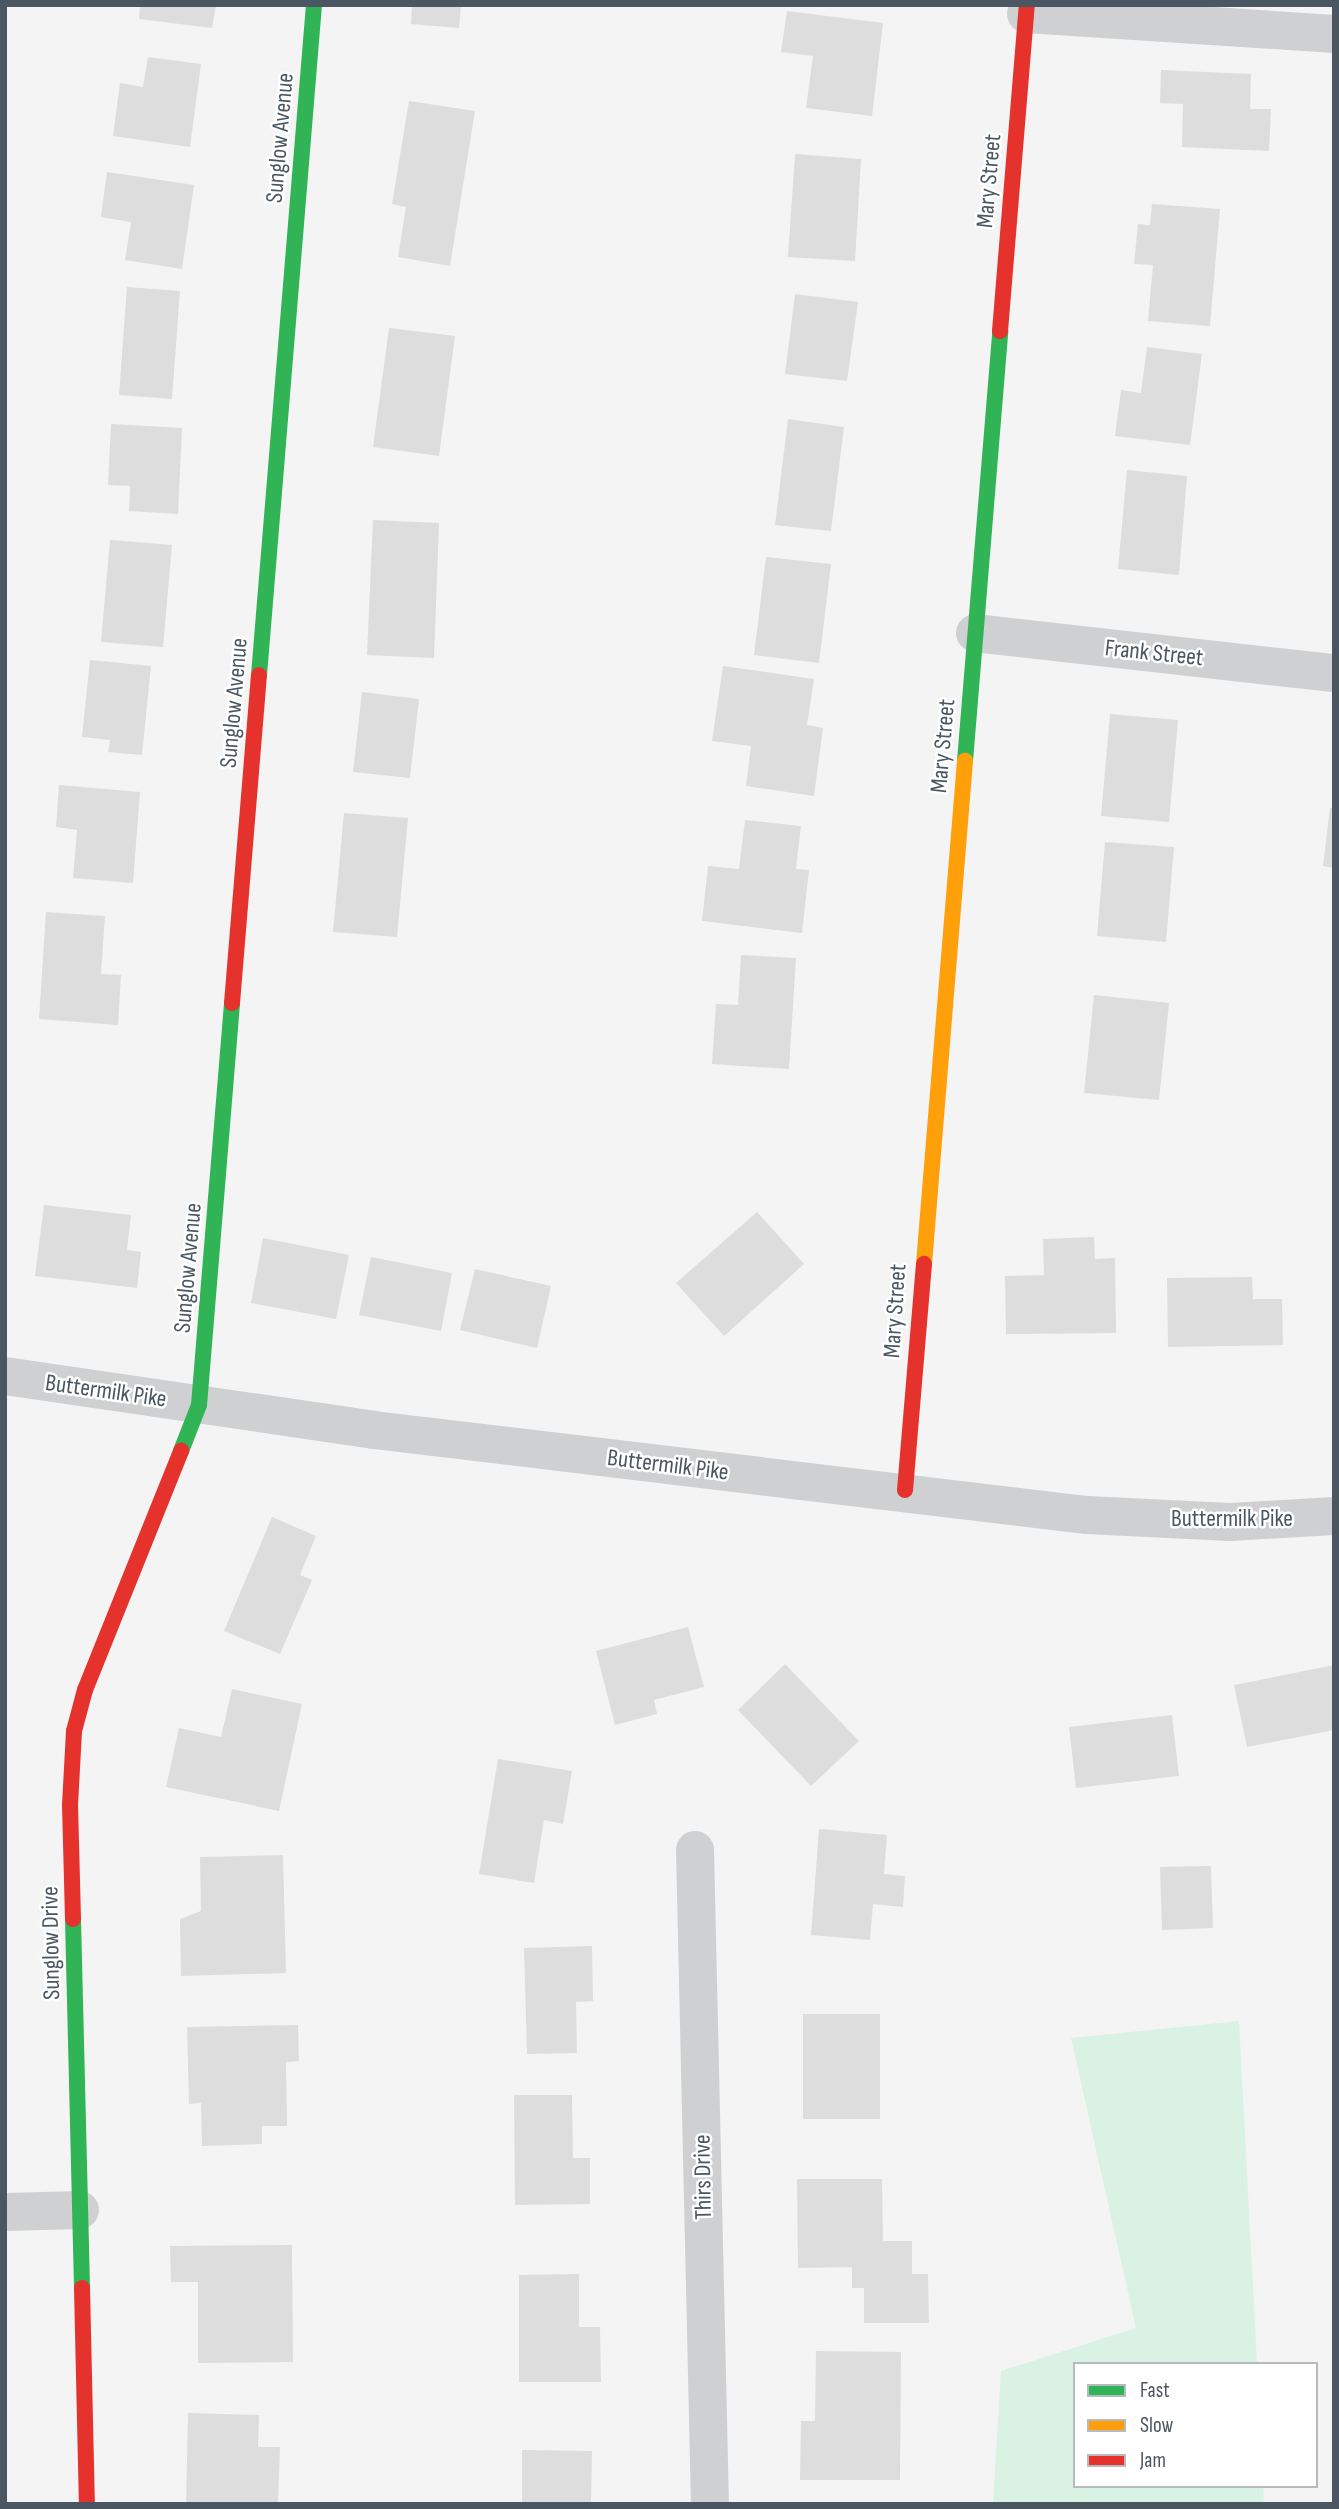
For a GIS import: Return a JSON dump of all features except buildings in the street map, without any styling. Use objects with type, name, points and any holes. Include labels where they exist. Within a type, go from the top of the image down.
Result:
[{"type":"street","name":"Sunglow Avenue","points":[[199,1405],[314,5]]},
{"type":"street","points":[[1026,10],[1334,34]]},
{"type":"street","name":"Mary Street","points":[[905,1490],[1026,10]]},
{"type":"street","name":"Frank Street","points":[[975,634],[1334,673]]},
{"type":"street","name":"Buttermilk Pike","points":[[5,1376],[388,1432],[905,1490],[1087,1515],[1230,1522],[1334,1516]]},
{"type":"street","name":"Sunglow Drive","points":[[87,2504],[70,1805],[74,1731],[85,1690],[199,1405]]},
{"type":"street","name":"Thirs Drive","points":[[695,1850],[710,2504]]},
{"type":"street","points":[[5,2212],[80,2210]]},
{"type":"green space","points":[[1239,2021],[1257,2362],[1073,2362],[1073,2488],[1263,2488],[1264,2504],[993,2504],[1001,2371],[1136,2328],[1071,2038]]},
{"type":"traffic: fast","points":[[259,675],[314,5]]},
{"type":"traffic: fast","points":[[965,761],[1000,331]]},
{"type":"traffic: fast","points":[[181,1451],[199,1405],[232,1003]]},
{"type":"traffic: fast","points":[[73,1919],[82,2288]]},
{"type":"traffic: slow","points":[[924,1264],[965,761]]},
{"type":"traffic: jam","points":[[1000,331],[1027,5]]},
{"type":"traffic: jam","points":[[232,1003],[259,675]]},
{"type":"traffic: jam","points":[[905,1490],[924,1264]]},
{"type":"traffic: jam","points":[[73,1919],[70,1805],[74,1731],[85,1690],[181,1451]]},
{"type":"traffic: jam","points":[[82,2288],[87,2504]]}]
